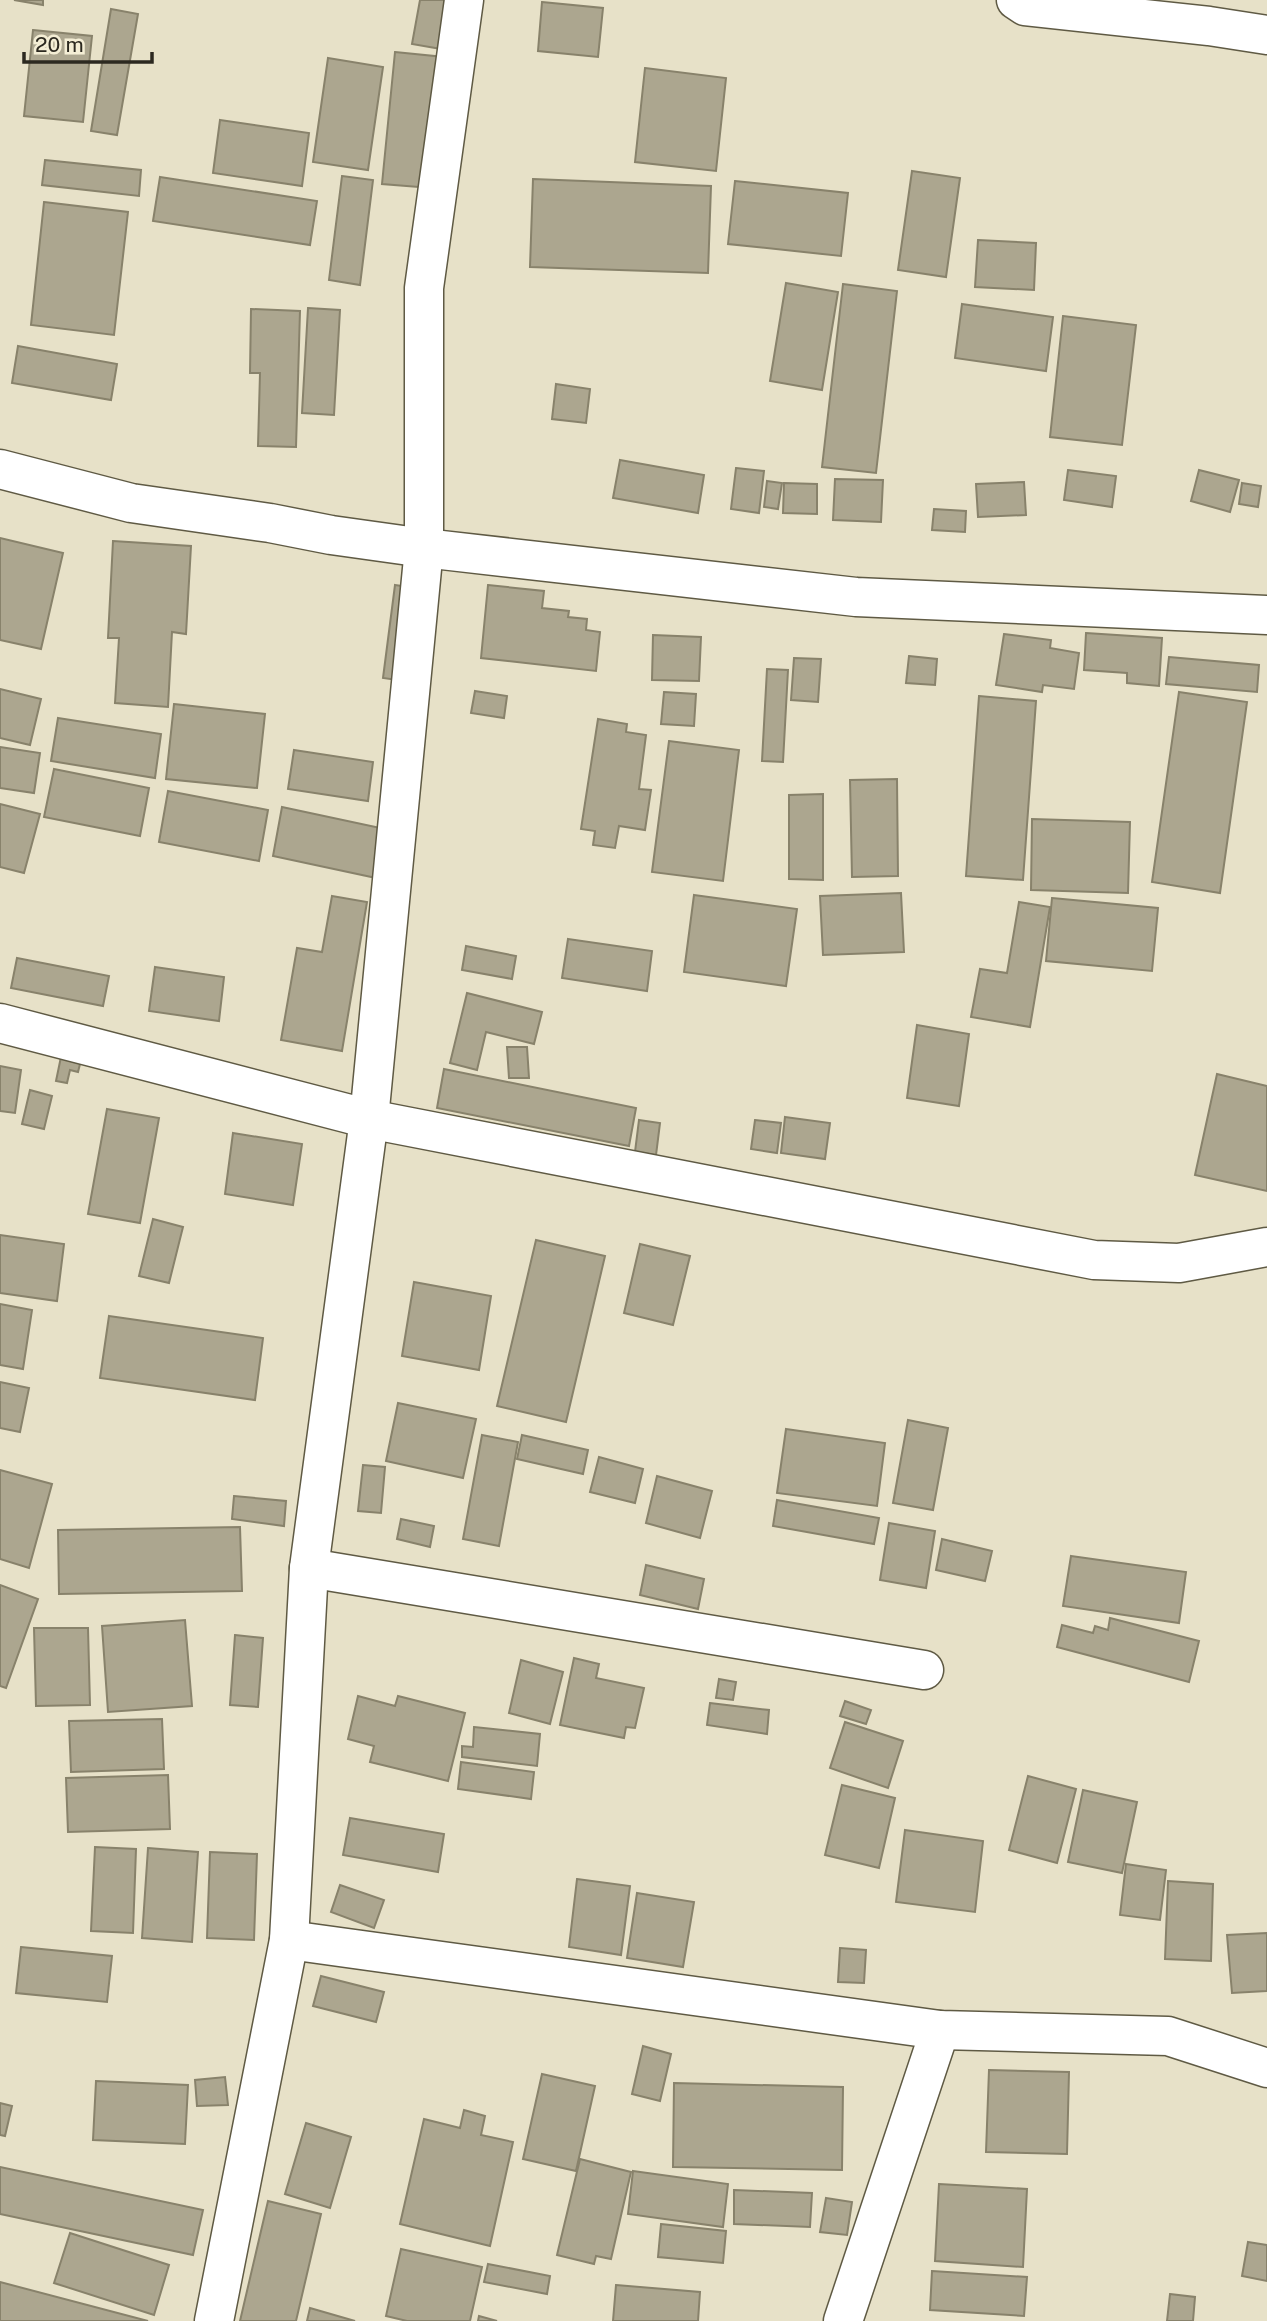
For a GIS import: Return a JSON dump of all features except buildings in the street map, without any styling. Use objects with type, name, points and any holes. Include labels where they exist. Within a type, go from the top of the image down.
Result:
[{"type":"street","points":[[214,2321],[289,1940],[309,1568],[369,1119],[424,548],[424,288],[464,0]]},
{"type":"street","points":[[1016,0],[1025,6],[1209,26],[1267,36]]},
{"type":"street","points":[[0,469],[131,503],[270,523],[331,536],[424,548],[856,597],[1267,615]]},
{"type":"street","points":[[0,1023],[369,1119],[1094,1260],[1179,1263],[1267,1247]]},
{"type":"street","points":[[309,1568],[923,1670]]},
{"type":"street","points":[[289,1940],[940,2030],[1168,2036],[1267,2068]]},
{"type":"street","points":[[843,2321],[940,2030]]}]
